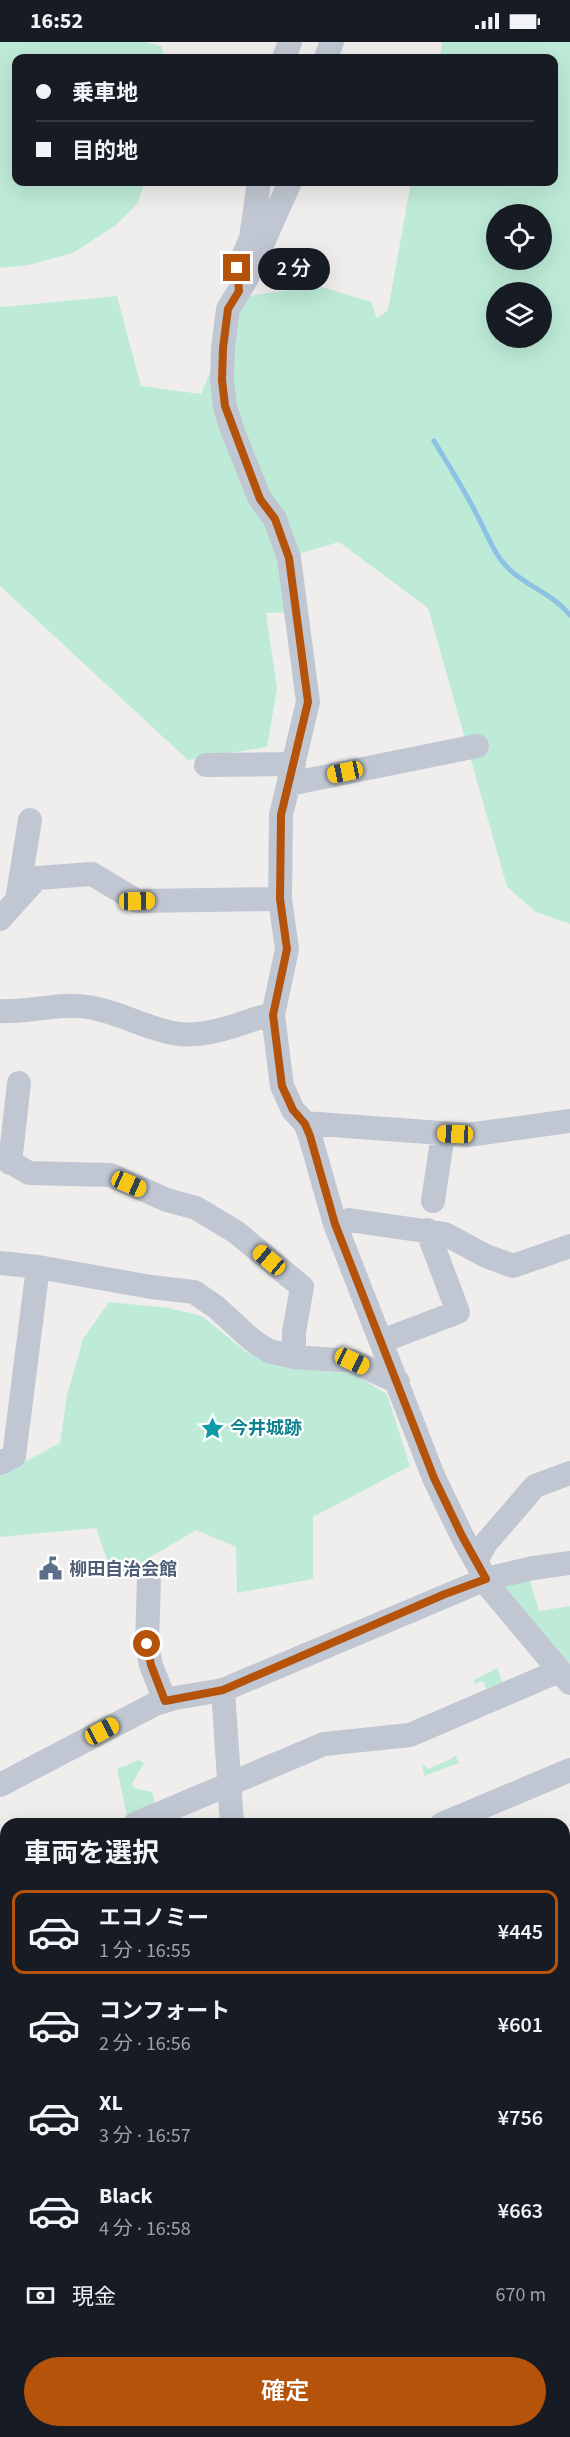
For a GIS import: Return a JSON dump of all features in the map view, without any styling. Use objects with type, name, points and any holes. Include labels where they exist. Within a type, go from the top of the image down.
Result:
[{"type":"street","points":[[239,291],[237,268],[251,238],[258,186]]},
{"type":"street","points":[[149,1818],[324,1744],[348,1740],[388,1739],[416,1733],[564,1677],[491,1589],[434,1478],[335,1224],[305,1124],[293,1110],[282,1086],[273,1015],[287,949],[280,899],[281,815],[308,702],[289,558],[275,519],[260,499],[233,432],[225,406],[222,380],[228,309],[248,278],[288,186]]},
{"type":"street","points":[[206,765],[292,774],[477,746]]},
{"type":"street","points":[[17,900],[30,820]]},
{"type":"street","points":[[0,919],[37,878],[92,874],[137,901],[280,899]]},
{"type":"street","points":[[0,1011],[21,1012],[84,1006],[106,1010],[180,1034],[225,1028],[257,1016],[273,1015]]},
{"type":"street","points":[[19,1083],[5,1159],[29,1173],[110,1175],[167,1200],[196,1208],[236,1232],[302,1287],[294,1332],[294,1357]]},
{"type":"street","points":[[305,1124],[468,1135],[570,1121]]},
{"type":"street","points":[[433,1201],[442,1134]]},
{"type":"street","points":[[335,1224],[349,1220],[445,1234],[486,1256],[513,1266],[570,1246]]},
{"type":"street","points":[[382,1341],[458,1312],[427,1230]]},
{"type":"street","points":[[0,1263],[194,1292],[216,1307],[252,1340],[268,1351],[294,1357],[352,1361],[398,1382]]},
{"type":"street","points":[[0,1463],[14,1456],[38,1267]]},
{"type":"street","points":[[481,1570],[486,1543],[535,1486],[570,1473]]},
{"type":"street","points":[[0,1785],[137,1713],[165,1701],[223,1690],[445,1594],[481,1570],[524,1570],[570,1563]]},
{"type":"street","points":[[149,1578],[147,1644],[151,1665],[165,1701]]},
{"type":"street","points":[[223,1690],[232,1818]]},
{"type":"street","points":[[456,1818],[570,1770]]},
{"type":"green space","points":[[0,42],[144,42],[161,46],[164,54],[12,54],[12,186],[144,186],[137,204],[116,225],[73,253],[29,265],[0,268]]},
{"type":"green space","points":[[442,42],[570,42],[570,924],[536,912],[507,887],[428,608],[339,542],[295,555],[303,612],[266,613],[277,689],[267,747],[188,760],[0,586],[0,306],[117,296],[141,386],[201,394],[242,297],[319,286],[371,302],[377,318],[388,310],[410,186],[558,186],[558,54],[440,54]]},
{"type":"green space","points":[[109,1302],[168,1308],[202,1316],[246,1352],[288,1368],[354,1374],[387,1394],[410,1466],[313,1517],[313,1579],[237,1593],[236,1547],[196,1530],[114,1579],[96,1528],[0,1537],[0,1475],[60,1443],[67,1395],[83,1339]]},
{"type":"green space","points":[[529,1577],[539,1611],[570,1606],[570,1665],[499,1584]]},
{"type":"green space","points":[[497,1668],[505,1688],[489,1694],[483,1681],[475,1684],[474,1680]]},
{"type":"green space","points":[[455,1755],[459,1763],[424,1776],[422,1763],[428,1769]]},
{"type":"green space","points":[[139,1760],[144,1763],[132,1784],[134,1788],[152,1792],[155,1803],[132,1818],[127,1818],[117,1769]]},
{"type":"waterway","points":[[434,441],[499,557],[515,575],[555,601],[570,615]]},
{"type":"place","name":"今井城跡","points":[[212,1428]]},
{"type":"place","name":"柳田自治会館","points":[[51,1569]]},
{"type":"route","points":[[147,1644],[151,1665],[165,1701],[223,1690],[445,1594],[486,1579],[434,1478],[335,1224],[310,1136],[305,1124],[293,1110],[282,1086],[273,1015],[287,949],[280,899],[281,815],[296,760],[308,702],[289,558],[275,519],[260,499],[225,406],[222,380],[223,348],[228,309],[239,291],[237,268]]}]
